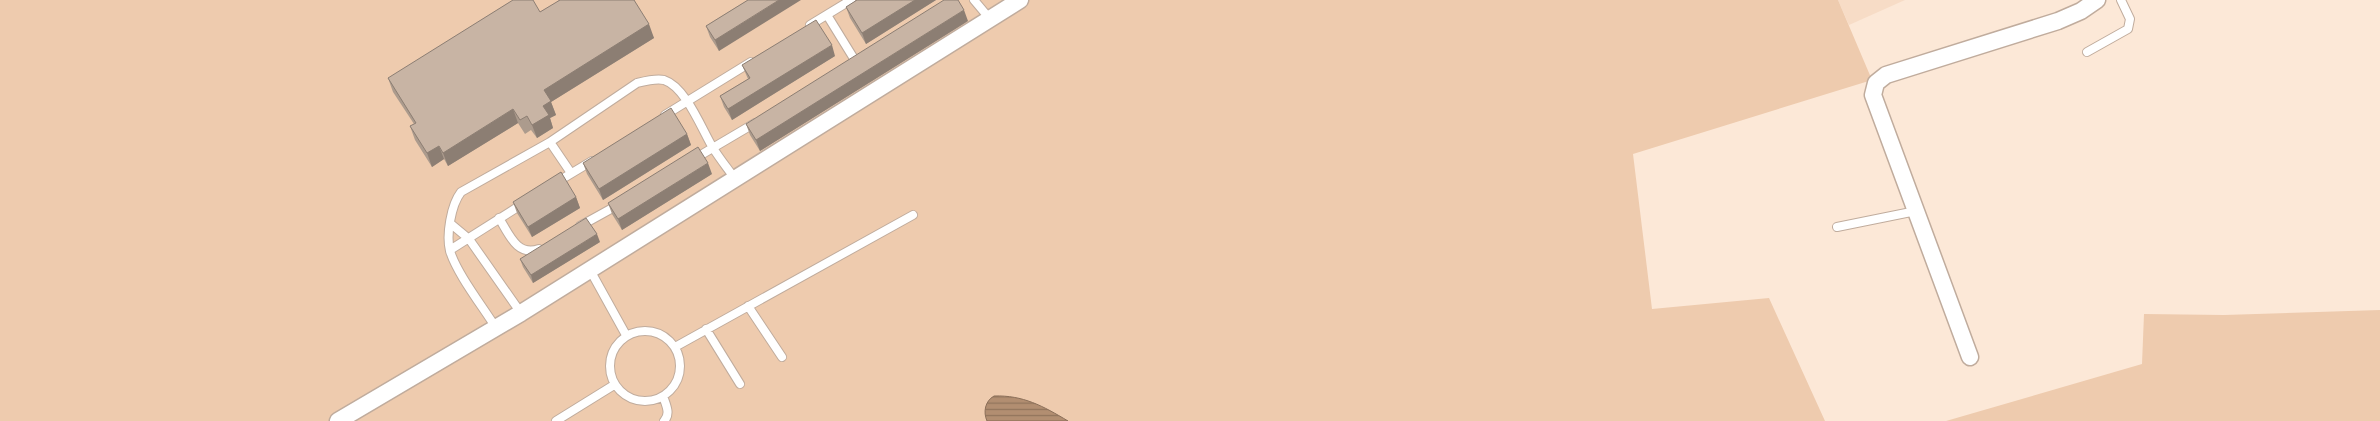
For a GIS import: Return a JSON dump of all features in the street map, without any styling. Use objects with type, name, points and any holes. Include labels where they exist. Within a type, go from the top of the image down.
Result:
[{"type":"street","points":[[338,421],[521,313],[1020,0]]},
{"type":"street","points":[[1970,357],[1873,95],[1876,83],[1886,75],[2058,21],[2081,11],[2097,0]]},
{"type":"lane","points":[[802,30],[850,0]]},
{"type":"lane","points":[[974,0],[990,19]]},
{"type":"lane","points":[[2087,52],[2128,29],[2130,18],[2121,0]]},
{"type":"lane","points":[[826,15],[856,62]]},
{"type":"lane","points":[[654,122],[761,56]]},
{"type":"lane","points":[[848,67],[865,57]]},
{"type":"lane","points":[[496,328],[450,250],[454,201],[461,192],[550,142],[638,84],[651,80],[664,80],[674,86],[687,102],[713,148],[735,180]]},
{"type":"lane","points":[[688,163],[764,118]]},
{"type":"lane","points":[[550,142],[571,173]]},
{"type":"lane","points":[[547,188],[596,158]]},
{"type":"lane","points":[[450,250],[531,198]]},
{"type":"lane","points":[[570,232],[629,198]]},
{"type":"lane","points":[[1837,227],[1916,211]]},
{"type":"lane","points":[[675,347],[913,215]]},
{"type":"lane","points":[[499,218],[514,242],[522,250],[532,252],[545,246]]},
{"type":"lane","points":[[451,224],[469,239],[521,313]]},
{"type":"lane","points":[[590,270],[626,335]]},
{"type":"lane","points":[[748,306],[782,357]]},
{"type":"lane","points":[[706,329],[740,384]]},
{"type":"lane","points":[[644,330],[662,334],[675,347],[681,365],[676,383],[663,396],[646,402],[636,400],[627,397],[614,385],[609,367],[613,349],[626,335],[644,330]]},
{"type":"lane","points":[[556,421],[614,385]]},
{"type":"lane","points":[[663,396],[668,411],[667,418],[664,421]]},
{"type":"shaded area","points":[[0,0],[1838,0],[1872,80],[1633,154],[1652,309],[1769,298],[1825,421],[0,421]]},
{"type":"shaded area","points":[[1838,0],[1905,0],[1849,25]]},
{"type":"shaded area","points":[[2380,310],[2380,421],[1946,421],[2142,364],[2144,314],[2224,315]]},
{"type":"shaded area","points":[[994,396],[1014,397],[1032,402],[1068,421],[987,421],[986,407]]},
{"type":"building","points":[[513,0],[533,0],[540,12],[560,0],[634,0],[649,24],[544,90],[551,101],[543,106],[549,115],[532,125],[527,116],[520,120],[513,109],[443,153],[439,146],[427,153],[410,126],[416,123],[388,78]]},
{"type":"building","points":[[748,0],[779,0],[715,40],[706,26]]},
{"type":"building","points":[[857,0],[915,0],[862,33],[846,7]]},
{"type":"building","points":[[944,0],[958,0],[964,10],[756,140],[746,124]]},
{"type":"building","points":[[816,20],[832,45],[728,109],[720,96],[750,78],[742,65]]},
{"type":"building","points":[[671,108],[687,134],[599,189],[583,163]]},
{"type":"building","points":[[698,147],[708,163],[618,219],[608,203]]},
{"type":"building","points":[[561,172],[576,197],[528,227],[513,202]]},
{"type":"building","points":[[586,218],[597,234],[531,275],[520,259]]}]
